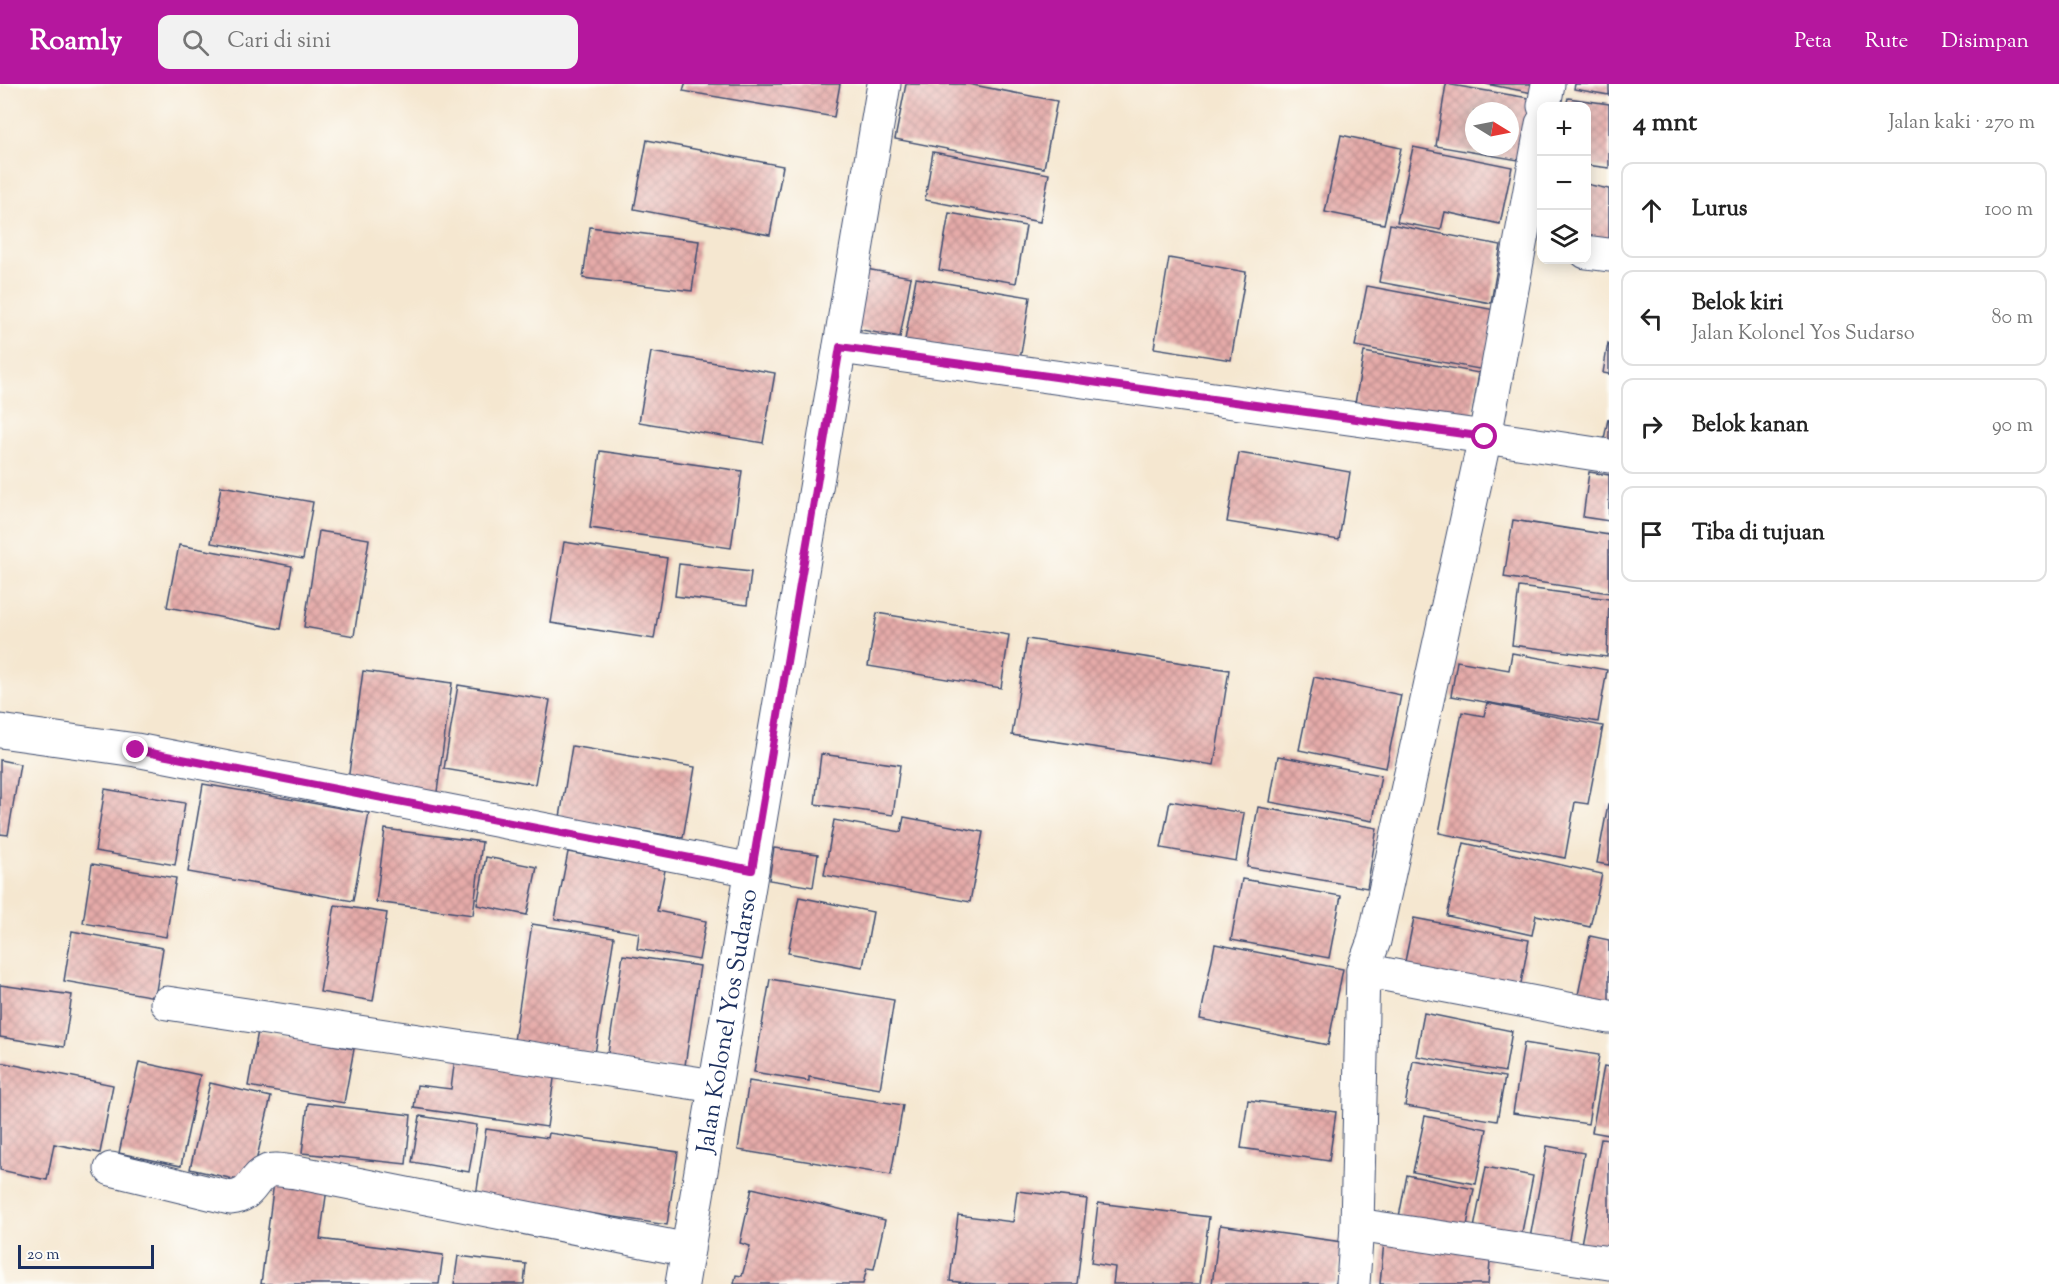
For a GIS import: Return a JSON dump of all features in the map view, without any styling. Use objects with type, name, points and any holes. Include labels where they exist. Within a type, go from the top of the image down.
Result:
[{"type":"street","name":"Jalan Kolonel Yos Sudarso","points":[[682,1284],[884,84]]},
{"type":"street","points":[[1545,102],[1548,84]]},
{"type":"street","points":[[1353,1284],[1357,1225],[1364,970],[1374,941],[1485,437],[1532,244],[1539,156]]},
{"type":"street","points":[[1591,253],[1609,255]]},
{"type":"street","points":[[840,347],[1609,456]]},
{"type":"street","points":[[0,731],[136,750],[752,870]]},
{"type":"street","points":[[1364,970],[1609,1017]]},
{"type":"street","points":[[167,1003],[715,1086]]},
{"type":"street","points":[[111,1169],[230,1197],[244,1195],[262,1175],[269,1171],[296,1172],[688,1250]]},
{"type":"street","points":[[1357,1225],[1609,1263]]},
{"type":"building","points":[[685,84],[840,84],[834,117],[683,91]]},
{"type":"building","points":[[906,84],[968,84],[1057,101],[1044,168],[895,139]]},
{"type":"building","points":[[1446,84],[1535,99],[1524,161],[1495,156],[1519,156],[1519,102],[1465,102],[1465,151],[1436,146]]},
{"type":"building","points":[[1486,84],[1534,84],[1533,93]]},
{"type":"building","points":[[1575,84],[1609,84],[1609,95],[1574,89]]},
{"type":"building","points":[[1568,98],[1609,104],[1609,168],[1591,166],[1591,102],[1567,102]]},
{"type":"building","points":[[1341,135],[1401,148],[1384,224],[1325,212]]},
{"type":"building","points":[[647,140],[783,166],[770,235],[634,209]]},
{"type":"building","points":[[1413,147],[1512,167],[1500,224],[1445,212],[1441,230],[1397,222]]},
{"type":"building","points":[[933,152],[1049,174],[1040,222],[925,200]]},
{"type":"building","points":[[1591,185],[1609,189],[1609,249],[1591,246]]},
{"type":"building","points":[[949,213],[1026,226],[1016,283],[939,270]]},
{"type":"building","points":[[1390,224],[1501,245],[1491,303],[1379,282]]},
{"type":"building","points":[[590,227],[699,241],[692,291],[583,278]]},
{"type":"building","points":[[1169,258],[1246,272],[1231,360],[1154,348]]},
{"type":"building","points":[[866,269],[911,277],[900,337],[856,329]]},
{"type":"building","points":[[916,278],[1030,297],[1020,360],[905,340]]},
{"type":"building","points":[[1367,286],[1495,310],[1484,370],[1355,346]]},
{"type":"building","points":[[1609,344],[1609,374],[1603,373]]},
{"type":"building","points":[[651,352],[775,373],[763,443],[639,422]]},
{"type":"building","points":[[1364,352],[1479,373],[1470,429],[1354,409]]},
{"type":"building","points":[[1609,419],[1609,445],[1603,444]]},
{"type":"building","points":[[600,451],[742,471],[731,548],[590,528]]},
{"type":"building","points":[[1239,453],[1350,472],[1339,540],[1227,522]]},
{"type":"building","points":[[1589,472],[1609,475],[1609,521],[1583,517]]},
{"type":"building","points":[[221,486],[313,502],[303,559],[211,543]]},
{"type":"building","points":[[1513,520],[1609,535],[1609,593],[1504,577]]},
{"type":"building","points":[[319,531],[369,539],[354,636],[304,627]]},
{"type":"building","points":[[564,542],[667,558],[654,639],[551,623]]},
{"type":"building","points":[[179,545],[292,566],[281,629],[167,607]]},
{"type":"building","points":[[679,564],[751,572],[747,605],[675,596]]},
{"type":"building","points":[[1519,587],[1609,599],[1607,657],[1512,645]]},
{"type":"building","points":[[877,613],[1009,635],[1001,688],[868,666]]},
{"type":"building","points":[[1027,639],[1229,670],[1214,765],[1012,735]]},
{"type":"building","points":[[1512,653],[1607,670],[1598,722],[1451,696],[1457,661],[1509,670]]},
{"type":"building","points":[[363,671],[452,683],[436,799],[347,788]]},
{"type":"building","points":[[1314,677],[1401,695],[1386,768],[1299,750]]},
{"type":"building","points":[[458,685],[550,700],[535,784],[444,769]]},
{"type":"building","points":[[1487,703],[1603,726],[1588,804],[1575,802],[1565,858],[1439,833],[1462,712],[1484,716]]},
{"type":"building","points":[[572,746],[695,767],[683,838],[560,817]]},
{"type":"building","points":[[821,754],[900,765],[893,815],[815,804]]},
{"type":"building","points":[[1278,756],[1381,775],[1373,821],[1270,802]]},
{"type":"building","points":[[0,760],[20,764],[8,835],[0,834]]},
{"type":"building","points":[[203,784],[369,813],[353,901],[188,872]]},
{"type":"building","points":[[105,789],[185,803],[175,865],[95,851]]},
{"type":"building","points":[[1170,801],[1244,813],[1236,861],[1161,848]]},
{"type":"building","points":[[1609,804],[1609,865],[1597,863]]},
{"type":"building","points":[[1258,807],[1377,828],[1367,888],[1247,867]]},
{"type":"building","points":[[904,817],[983,832],[970,902],[824,875],[834,820],[901,832]]},
{"type":"building","points":[[385,829],[482,842],[473,915],[376,902]]},
{"type":"building","points":[[1464,843],[1602,874],[1590,927],[1536,915],[1532,935],[1447,916]]},
{"type":"building","points":[[774,848],[818,854],[813,887],[769,880]]},
{"type":"building","points":[[568,852],[665,870],[657,911],[706,921],[699,960],[637,949],[639,933],[555,919]]},
{"type":"building","points":[[486,857],[537,867],[527,915],[477,905]]},
{"type":"building","points":[[92,864],[176,878],[166,937],[83,923]]},
{"type":"building","points":[[1242,879],[1341,896],[1329,958],[1231,940]]},
{"type":"building","points":[[799,897],[873,912],[863,967],[788,953]]},
{"type":"building","points":[[335,905],[387,913],[373,1001],[320,992]]},
{"type":"building","points":[[1414,918],[1529,940],[1519,994],[1403,971]]},
{"type":"building","points":[[532,924],[614,937],[595,1054],[514,1041]]},
{"type":"building","points":[[72,931],[163,948],[155,997],[64,981]]},
{"type":"building","points":[[1590,936],[1609,940],[1609,1001],[1578,995]]},
{"type":"building","points":[[1215,944],[1343,969],[1328,1045],[1200,1019]]},
{"type":"building","points":[[623,955],[700,966],[684,1072],[607,1060]]},
{"type":"building","points":[[770,979],[894,1000],[880,1089],[809,1077],[809,1081],[754,1072]]},
{"type":"building","points":[[0,985],[72,995],[64,1047],[0,1037]]},
{"type":"building","points":[[1424,1013],[1512,1031],[1505,1072],[1416,1056]]},
{"type":"building","points":[[258,1031],[354,1049],[344,1103],[248,1086]]},
{"type":"building","points":[[1524,1043],[1599,1055],[1588,1124],[1513,1113]]},
{"type":"building","points":[[455,1058],[555,1072],[547,1127],[414,1108],[417,1085],[451,1089]]},
{"type":"building","points":[[1413,1061],[1505,1077],[1497,1121],[1405,1106]]},
{"type":"building","points":[[0,1062],[113,1085],[100,1153],[54,1144],[47,1180],[0,1170]]},
{"type":"building","points":[[139,1062],[200,1075],[181,1166],[119,1153]]},
{"type":"building","points":[[1604,1066],[1609,1067],[1609,1135],[1592,1132]]},
{"type":"building","points":[[749,1081],[903,1105],[891,1175],[738,1150]]},
{"type":"building","points":[[210,1083],[271,1097],[251,1183],[190,1169]]},
{"type":"building","points":[[1248,1100],[1336,1112],[1329,1161],[1241,1148]]},
{"type":"building","points":[[308,1103],[411,1115],[406,1164],[302,1153]]},
{"type":"building","points":[[420,1116],[477,1125],[469,1172],[412,1162]]},
{"type":"building","points":[[1425,1116],[1487,1129],[1476,1184],[1413,1172]]},
{"type":"building","points":[[486,1129],[548,1138],[549,1133],[678,1152],[667,1225],[476,1196]]},
{"type":"building","points":[[1601,1139],[1609,1140],[1609,1249],[1581,1244]]},
{"type":"building","points":[[1547,1146],[1584,1153],[1568,1245],[1530,1238]]},
{"type":"building","points":[[1486,1167],[1533,1176],[1521,1237],[1474,1228]]},
{"type":"building","points":[[1407,1175],[1474,1189],[1465,1236],[1398,1222]]},
{"type":"building","points":[[274,1182],[327,1189],[320,1239],[443,1255],[439,1284],[261,1284]]},
{"type":"building","points":[[752,1188],[885,1220],[874,1269],[867,1268],[863,1284],[734,1284],[736,1275],[742,1276],[750,1246],[740,1243]]},
{"type":"building","points":[[1017,1191],[1087,1199],[1077,1284],[975,1284],[950,1281],[958,1215],[1013,1222]]},
{"type":"building","points":[[1098,1203],[1209,1217],[1200,1284],[1113,1284],[1115,1267],[1091,1263]]},
{"type":"building","points":[[1220,1225],[1342,1242],[1336,1284],[1212,1284]]},
{"type":"building","points":[[1384,1241],[1491,1252],[1488,1284],[1380,1284]]},
{"type":"building","points":[[458,1256],[526,1264],[524,1284],[454,1284]]},
{"type":"route","points":[[136,750],[752,870],[840,347],[1485,437]]}]
